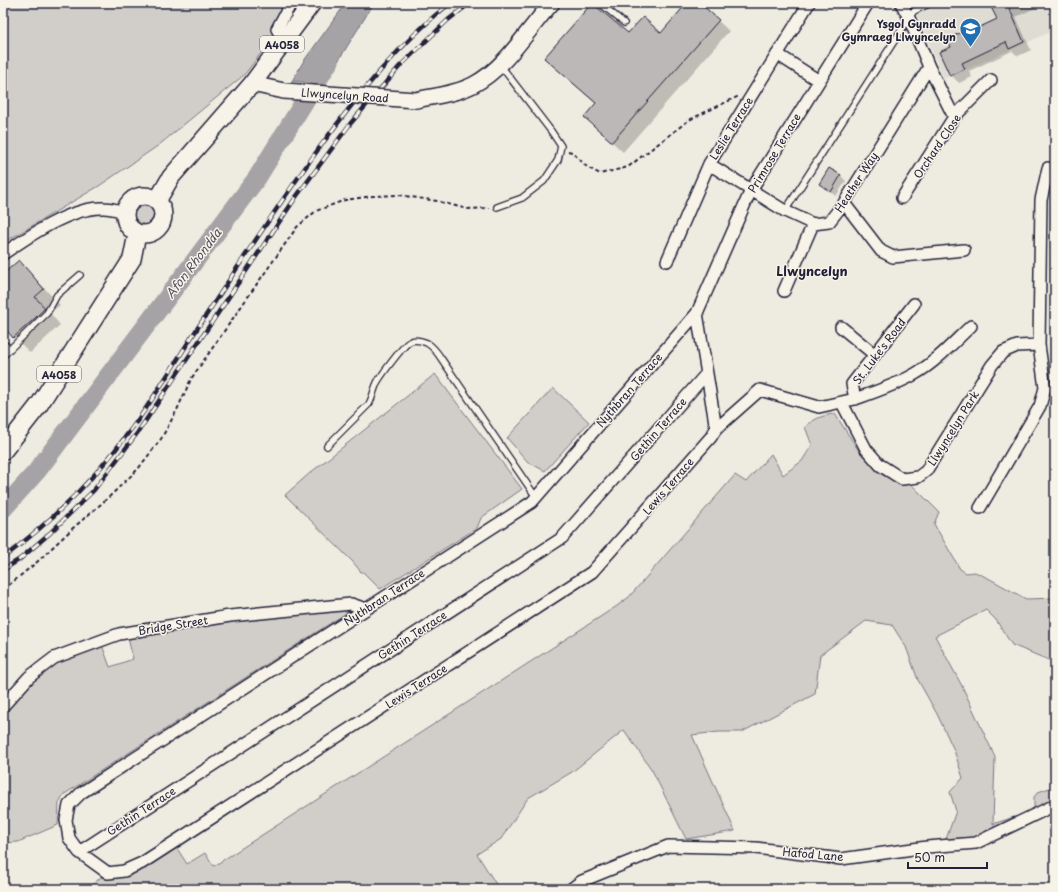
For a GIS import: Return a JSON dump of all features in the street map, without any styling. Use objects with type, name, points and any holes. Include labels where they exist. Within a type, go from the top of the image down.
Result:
[{"type":"main road","name":"A4058","points":[[157,201],[171,177],[252,84],[312,3]]},
{"type":"main road","name":"Llwyncelyn Road","points":[[252,84],[284,91],[416,100],[453,93],[473,85],[500,65],[552,3]]},
{"type":"main road","points":[[143,196],[150,197],[157,201],[161,206],[163,215],[159,228],[147,235],[137,234],[131,230],[125,220],[125,212],[127,205],[136,198],[143,196]]},
{"type":"main road","name":"A4058","points":[[3,451],[39,405],[132,260],[137,234]]},
{"type":"street","points":[[284,41],[277,29],[291,3]]},
{"type":"street","name":"Leslie Terrace","points":[[667,261],[708,164],[809,3]]},
{"type":"street","name":"Primrose Terrace","points":[[697,313],[750,190],[868,3]]},
{"type":"street","points":[[901,3],[909,18],[929,67],[954,117]]},
{"type":"street","points":[[777,54],[819,81]]},
{"type":"street","name":"Heather Way","points":[[813,224],[829,222],[844,203],[929,67]]},
{"type":"street","name":"Orchard Close","points":[[902,198],[954,117],[992,80]]},
{"type":"street","points":[[708,164],[785,211],[813,224],[784,291]]},
{"type":"street","points":[[980,508],[1050,388],[1039,344],[1041,200],[1048,168]]},
{"type":"street","points":[[844,203],[881,252],[893,257],[964,250]]},
{"type":"street","points":[[3,254],[28,237],[76,211],[103,208],[125,212]]},
{"type":"street","name":"St. Luke's Road","points":[[855,399],[852,384],[914,304]]},
{"type":"street","points":[[697,313],[716,429]]},
{"type":"street","name":"Nythbran Terrace","points":[[79,852],[69,838],[66,820],[69,805],[81,794],[532,502],[697,313]]},
{"type":"street","name":"St. Luke's Road","points":[[716,429],[760,390],[819,407],[842,403],[892,385],[915,374],[943,352],[971,326]]},
{"type":"street","points":[[841,327],[875,355]]},
{"type":"street","name":"Llwyncelyn Park","points":[[842,403],[866,449],[880,466],[902,479],[918,477],[926,471],[992,365],[1003,352],[1017,346],[1039,344]]},
{"type":"street","name":"Gethin Terrace","points":[[79,852],[562,538],[707,373]]},
{"type":"street","name":"Lewis Terrace","points":[[79,852],[108,873],[124,871],[142,863],[592,572],[711,437],[716,429]]},
{"type":"street","name":"Bridge Street","points":[[3,706],[29,677],[54,658],[119,634],[230,616],[351,604],[366,609]]},
{"type":"street","name":"Hafod Lane","points":[[572,889],[582,881],[668,846],[756,848],[841,859],[927,847],[976,843],[1055,805]]},
{"type":"lane","points":[[600,3],[624,23]]},
{"type":"lane","points":[[785,211],[914,10],[931,3]]},
{"type":"lane","points":[[497,207],[522,198],[544,181],[558,160],[560,146],[551,131],[500,65]]},
{"type":"lane","points":[[3,356],[47,313],[57,295],[80,275]]},
{"type":"lane","points":[[327,446],[369,404],[378,381],[403,348],[410,342],[421,341],[427,343],[432,348],[447,367],[536,497]]},
{"type":"lane","points":[[3,343],[10,350]]},
{"type":"path","points":[[560,146],[572,152],[587,167],[600,174],[628,167],[689,120],[728,100],[755,90]]},
{"type":"path","points":[[3,589],[37,562],[138,469],[167,428],[191,379],[297,227],[316,211],[344,200],[373,196],[399,195],[437,201],[467,210],[497,207]]},
{"type":"shaded area","points":[[3,3],[291,3],[265,48],[244,75],[159,145],[99,186],[3,243]]},
{"type":"shaded area","points":[[346,3],[374,3],[324,84],[292,81],[303,62]]},
{"type":"shaded area","name":"Ysgol Gynradd Gymraeg Llwyncelyn","points":[[939,3],[1055,3],[1055,30],[944,79],[916,13]]},
{"type":"shaded area","points":[[145,206],[153,209],[156,217],[153,225],[145,228],[137,225],[134,217],[137,209]]},
{"type":"shaded area","points":[[435,374],[522,489],[481,518],[477,528],[380,589],[363,572],[361,572],[353,562],[285,495],[310,473]]},
{"type":"shaded area","points":[[553,388],[589,422],[545,471],[528,462],[507,438]]},
{"type":"shaded area","points":[[835,414],[859,451],[879,473],[902,485],[910,483],[939,512],[934,524],[960,569],[966,573],[975,572],[1026,599],[1055,598],[1055,665],[1051,661],[1012,645],[996,620],[986,610],[935,636],[962,686],[995,757],[993,824],[1014,817],[1015,821],[971,839],[945,842],[956,811],[950,792],[963,778],[954,750],[937,714],[918,680],[906,647],[892,625],[866,621],[820,655],[815,694],[742,732],[719,732],[692,735],[735,831],[686,839],[652,770],[624,730],[572,772],[528,798],[501,839],[477,854],[499,889],[94,889],[91,886],[101,877],[109,878],[125,876],[176,847],[187,864],[205,853],[214,866],[617,606],[629,597],[735,475],[746,482],[771,454],[783,475],[802,461],[812,445],[805,427],[818,418]]},
{"type":"shaded area","points":[[350,608],[351,610],[63,795],[59,803],[58,825],[18,842],[3,843],[3,709],[30,682],[56,663],[102,645],[110,667],[133,659],[128,638],[209,623]]},
{"type":"shaded area","points":[[1055,786],[1055,801],[1034,812],[1034,797],[1038,792]]},
{"type":"building","points":[[592,3],[628,33],[643,17],[661,33],[687,3],[700,3],[719,20],[612,142],[584,117],[596,103],[544,58]]},
{"type":"building","points":[[989,3],[1007,3],[1024,42],[1009,49],[1006,42],[962,63],[965,69],[950,76],[939,52],[951,47],[947,39],[964,31],[965,34],[997,19]]},
{"type":"building","points":[[829,168],[841,175],[831,192],[819,184]]},
{"type":"building","points":[[19,260],[44,289],[35,297],[45,308],[13,338],[3,326],[3,274]]},
{"type":"waterway","name":"Afon Rhondda","points":[[3,509],[37,471],[257,178],[329,62]]},
{"type":"railway","points":[[3,558],[56,514],[104,464],[149,404],[272,216],[334,128],[380,70],[414,35],[450,3]]},
{"type":"railway","points":[[3,570],[20,559],[50,533],[94,490],[138,432],[296,197],[350,124],[400,66],[448,20],[470,3]]},
{"type":"place","name":"Ysgol Gynradd Gymraeg Llwyncelyn","points":[[971,48]]},
{"type":"district","name":"Llwyncelyn","points":[[812,270]]}]
